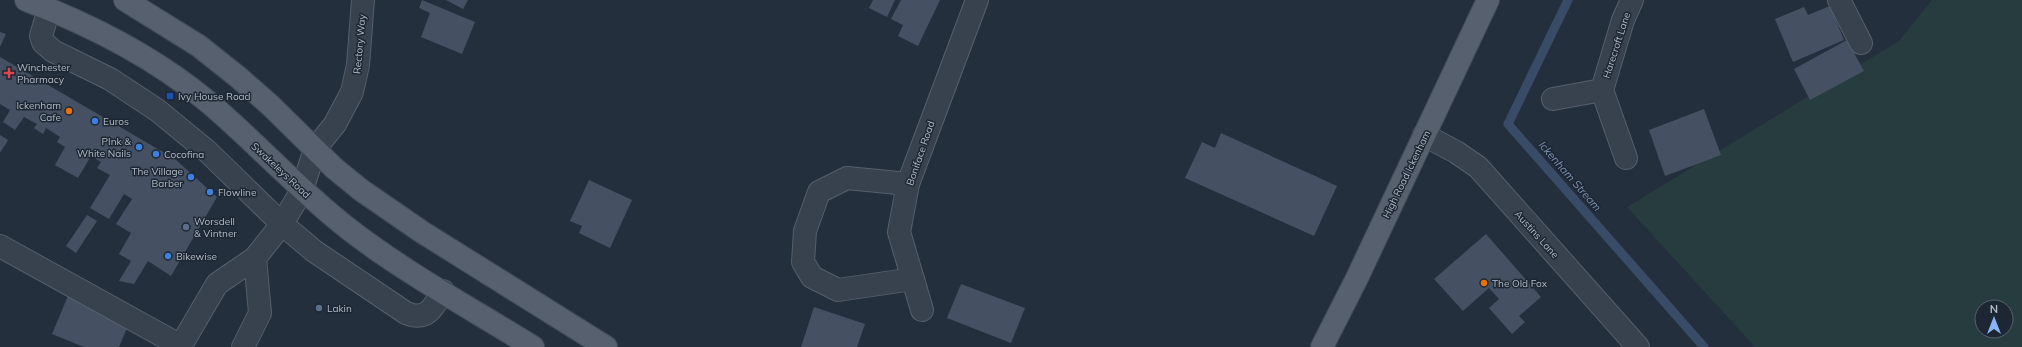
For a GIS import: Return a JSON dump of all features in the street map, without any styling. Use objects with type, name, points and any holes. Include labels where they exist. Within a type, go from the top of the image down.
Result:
[{"type":"main road","name":"Swakeleys Road","points":[[26,0],[99,31],[136,50],[167,71],[212,106],[302,190],[350,231],[443,292],[533,347]]},
{"type":"main road","points":[[125,0],[199,46],[270,105],[315,149],[356,185],[391,211],[606,347]]},
{"type":"main road","name":"High Road Ickenham","points":[[1322,347],[1488,0]]},
{"type":"street","name":"Rectory Way","points":[[302,190],[315,149],[338,118],[352,92],[358,65],[363,0]]},
{"type":"street","name":"Boniface Road","points":[[922,310],[899,232],[908,184],[977,0]]},
{"type":"street","name":"Harecroft Lane","points":[[1626,158],[1602,90],[1623,20],[1632,0]]},
{"type":"street","points":[[1839,0],[1861,43]]},
{"type":"street","points":[[49,9],[41,36],[47,47],[110,80],[157,110],[207,151],[282,224],[330,263],[406,313],[418,316],[429,313],[443,292]]},
{"type":"street","name":"Harecroft Lane","points":[[1553,99],[1602,90]]},
{"type":"street","name":"Austins Lane","points":[[1424,135],[1456,152],[1478,167],[1638,347]]},
{"type":"street","points":[[908,184],[847,178],[819,192],[804,232],[803,262],[812,277],[838,290],[913,279]]},
{"type":"street","points":[[0,246],[180,346],[217,284],[255,258],[282,224],[302,190]]},
{"type":"street","points":[[244,347],[260,313],[255,258]]},
{"type":"green space","points":[[1932,0],[2022,0],[2022,347],[1755,347],[1627,207],[1899,41]]},
{"type":"building","points":[[422,0],[475,22],[462,54],[421,37],[430,13],[419,8]]},
{"type":"building","points":[[446,0],[468,0],[463,9]]},
{"type":"building","points":[[873,0],[895,0],[887,17],[869,8]]},
{"type":"building","points":[[901,0],[940,0],[918,46],[898,36],[903,25],[891,19]]},
{"type":"building","points":[[1830,6],[1844,40],[1793,62],[1775,19],[1804,7],[1808,15]]},
{"type":"building","points":[[0,32],[6,34],[0,47]]},
{"type":"building","points":[[1847,40],[1864,71],[1810,100],[1794,69]]},
{"type":"building","points":[[0,57],[175,159],[217,197],[171,276],[148,261],[134,284],[119,281],[131,261],[119,254],[131,233],[116,224],[132,199],[124,194],[109,219],[90,208],[110,175],[97,168],[101,162],[91,156],[78,178],[55,165],[65,147],[57,142],[60,137],[46,128],[43,134],[34,128],[37,124],[24,117],[15,130],[3,122],[10,110],[0,104]]},
{"type":"building","points":[[1704,109],[1721,155],[1665,176],[1649,130]]},
{"type":"building","points":[[1221,133],[1337,186],[1314,236],[1185,178],[1202,142],[1215,148]]},
{"type":"building","points":[[0,135],[8,140],[0,153]]},
{"type":"building","points":[[589,180],[632,200],[610,248],[579,233],[582,226],[570,221]]},
{"type":"building","points":[[87,215],[97,221],[76,253],[66,246]]},
{"type":"building","name":"The Old Fox","points":[[1486,234],[1541,297],[1519,316],[1525,322],[1512,334],[1489,308],[1499,299],[1489,288],[1463,311],[1434,279]]},
{"type":"building","points":[[961,284],[1025,308],[1011,343],[947,318]]},
{"type":"building","points":[[68,296],[130,321],[119,347],[84,347],[52,334]]},
{"type":"building","points":[[814,307],[865,324],[857,347],[801,347]]},
{"type":"waterway","name":"Ickenham Stream","points":[[1568,0],[1508,124],[1704,347]]},
{"type":"place","name":"Winchester Pharmacy","points":[[9,73]]},
{"type":"place","name":"Ivy House Road","points":[[170,96]]},
{"type":"place","name":"Ickenham Cafe","points":[[69,111]]},
{"type":"place","name":"Euros","points":[[95,121]]},
{"type":"place","name":"PInk & White Nails","points":[[139,147]]},
{"type":"place","name":"Cocofina","points":[[156,154]]},
{"type":"place","name":"The Village Barber","points":[[191,177]]},
{"type":"place","name":"Flowline","points":[[210,192]]},
{"type":"place","name":"Worsdell & Vintner","points":[[186,227]]},
{"type":"place","name":"Bikewise","points":[[168,256]]},
{"type":"place","name":"The Old Fox","points":[[1484,283]]},
{"type":"place","name":"Lakin","points":[[319,308]]}]
